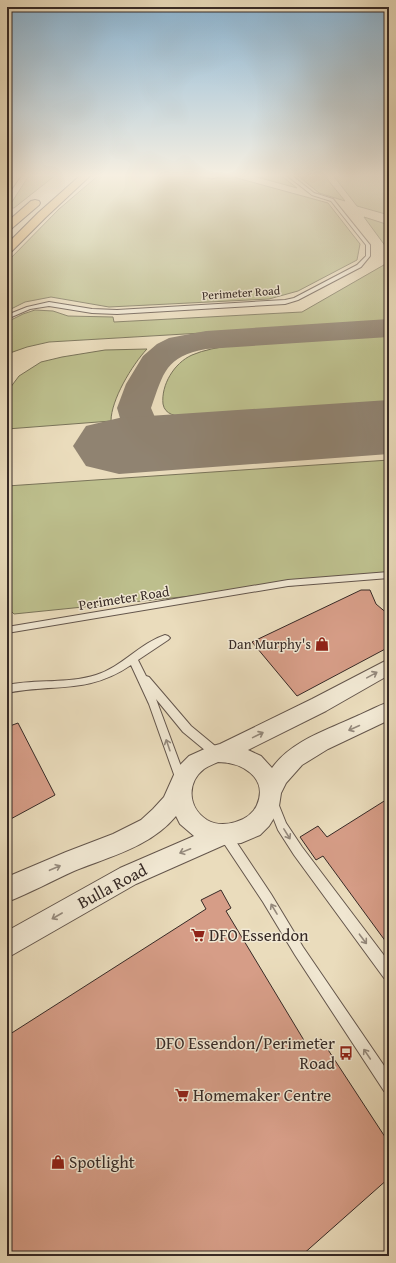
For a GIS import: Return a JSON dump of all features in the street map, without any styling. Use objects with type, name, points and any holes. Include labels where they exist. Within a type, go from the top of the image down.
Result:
[{"type":"highway","points":[[7,250],[24,233]]},
{"type":"street","points":[[7,890],[73,861],[127,840],[142,832],[166,812],[174,803],[186,772],[194,763],[204,757],[219,753],[319,705],[389,666]]},
{"type":"street","points":[[181,785],[181,801],[185,814],[195,824],[206,831],[223,835],[242,833],[256,825],[266,813],[270,795],[284,768],[300,754],[389,710]]},
{"type":"street","points":[[219,753],[244,757],[254,763],[268,780],[270,795]]},
{"type":"street","name":"Bulla Road","points":[[7,945],[128,876],[223,835]]},
{"type":"lane","name":"Perimeter Road","points":[[7,316],[29,308],[49,304],[92,311],[117,312],[268,304],[296,299],[359,266],[368,256],[368,245],[358,233]]},
{"type":"lane","name":"Perimeter Road","points":[[7,630],[288,583],[389,575]]},
{"type":"lane","points":[[7,689],[36,684],[80,682],[96,679],[132,660],[146,648],[164,638]]},
{"type":"lane","points":[[132,660],[139,671],[187,729],[219,753]]},
{"type":"lane","points":[[139,671],[159,720],[181,785]]},
{"type":"lane","points":[[270,795],[282,826],[298,851],[389,973]]},
{"type":"lane","points":[[223,835],[267,898],[303,957],[389,1086]]},
{"type":"green space","points":[[36,233],[351,233],[360,244],[357,260],[298,291],[269,299],[109,307],[51,297],[25,302],[7,311],[7,262]]},
{"type":"green space","points":[[376,233],[389,233],[389,251]]},
{"type":"green space","points":[[389,262],[389,322],[49,342],[27,347],[7,354],[7,322],[35,310],[53,311],[68,316],[113,317],[114,322],[302,312]]},
{"type":"green space","points":[[389,335],[389,404],[185,417],[168,413],[164,408],[164,389],[170,375],[180,363],[192,355],[201,352],[247,344]]},
{"type":"green space","points":[[147,349],[129,373],[118,393],[111,421],[7,429],[7,392],[19,376],[41,362],[105,350]]},
{"type":"green space","points":[[389,460],[389,576],[14,614],[7,607],[7,486]]},
{"type":"building","name":"Dan Murphy's","points":[[361,590],[370,590],[376,604],[389,615],[389,647],[297,696],[252,642]]},
{"type":"building","points":[[18,723],[55,795],[7,821],[7,727]]},
{"type":"building","points":[[389,798],[389,946],[323,856],[316,860],[300,837],[318,826],[327,837]]},
{"type":"building","name":"Homemaker Centre","points":[[221,890],[231,908],[226,911],[308,1047],[321,1039],[389,1143],[389,1178],[301,1256],[7,1256],[7,1036],[206,909],[201,900]]},
{"type":"taxiway","points":[[226,439],[175,440],[149,433],[141,427],[134,408],[143,384],[157,359],[180,345],[206,340],[389,328]]},
{"type":"runway","points":[[119,446],[389,427]]},
{"type":"place","name":"Dan Murphy's","points":[[322,644]]},
{"type":"place","name":"DFO Essendon","points":[[198,935]]},
{"type":"place","name":"DFO Essendon/Perimeter Road","points":[[346,1053]]},
{"type":"place","name":"Homemaker Centre","points":[[182,1095]]},
{"type":"place","name":"Spotlight","points":[[58,1162]]}]
